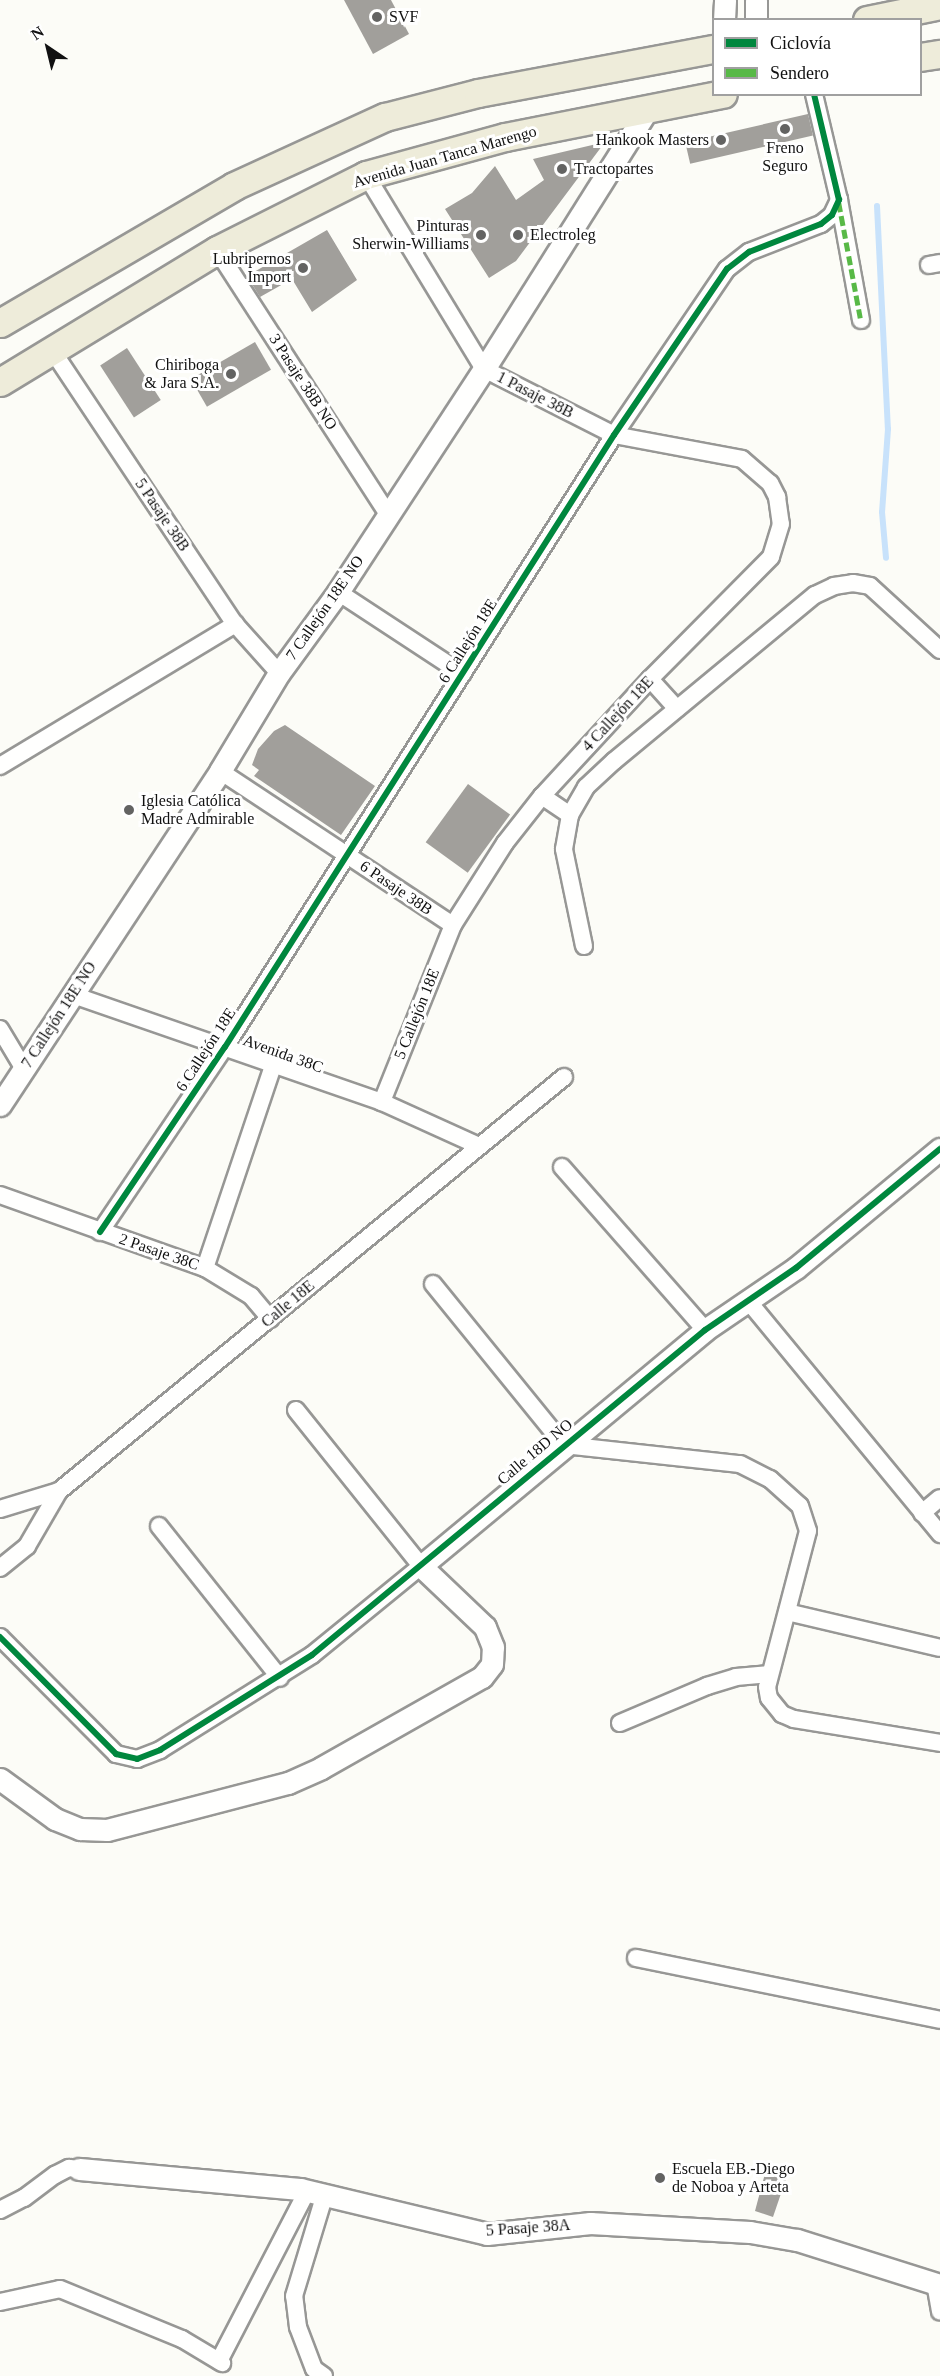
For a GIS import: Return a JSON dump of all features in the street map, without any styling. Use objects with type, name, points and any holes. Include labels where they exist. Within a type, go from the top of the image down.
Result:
[{"type":"main road","points":[[877,18],[940,6]]},
{"type":"main road","points":[[0,323],[234,186],[385,117],[478,93],[712,49]]},
{"type":"main road","points":[[922,57],[940,54]]},
{"type":"main road","name":"Avenida Juan Tanca Marengo","points":[[0,382],[217,250],[366,175],[505,137],[713,96]]},
{"type":"street","points":[[724,18],[725,0]]},
{"type":"street","points":[[756,0],[756,18]]},
{"type":"street","points":[[814,96],[839,200],[861,320]]},
{"type":"street","name":"7 Callejón 18E NO","points":[[0,1105],[220,771],[279,673],[338,592],[484,369],[648,109]]},
{"type":"street","name":"1 Pasaje 38B","points":[[366,175],[484,369],[614,435],[741,459],[770,483],[780,510]]},
{"type":"street","name":"6 Callejón 18E","points":[[100,1233],[225,1047],[614,435],[727,269],[749,252],[821,224],[832,214],[839,200]]},
{"type":"street","name":"3 Pasaje 38B NO","points":[[217,250],[388,514]]},
{"type":"street","name":"5 Pasaje 38B","points":[[52,350],[234,624],[279,673]]},
{"type":"street","name":"4 Callejón 18E","points":[[453,925],[506,843],[542,796],[650,679],[771,556],[779,539],[780,510]]},
{"type":"street","points":[[584,946],[564,849],[570,815],[586,787],[676,709],[815,595],[834,586],[853,583],[870,586],[940,650]]},
{"type":"street","points":[[338,592],[463,674]]},
{"type":"street","points":[[0,766],[234,624]]},
{"type":"street","points":[[650,679],[676,709]]},
{"type":"street","name":"6 Pasaje 38B","points":[[220,771],[453,925]]},
{"type":"street","points":[[542,796],[570,815]]},
{"type":"street","name":"5 Callejón 18E","points":[[382,1102],[453,925]]},
{"type":"street","name":"Avenida 38C","points":[[73,995],[382,1102],[477,1145]]},
{"type":"street","points":[[0,1029],[24,1069]]},
{"type":"street","points":[[205,1268],[273,1066]]},
{"type":"street","name":"Calle 18E","points":[[0,1509],[60,1491],[477,1145],[564,1077]]},
{"type":"street","name":"Calle 18D NO","points":[[0,1637],[116,1754],[137,1759],[160,1750],[280,1678],[422,1566],[564,1444],[705,1330],[749,1302],[823,1247],[940,1149]]},
{"type":"street","points":[[562,1167],[705,1330]]},
{"type":"street","name":"2 Pasaje 38C","points":[[0,1195],[100,1233],[205,1268],[251,1296],[270,1319]]},
{"type":"street","points":[[433,1284],[564,1444],[740,1464],[770,1479],[800,1506],[808,1530],[770,1674],[769,1698],[782,1714],[794,1719],[940,1743]]},
{"type":"street","points":[[749,1302],[940,1534]]},
{"type":"street","points":[[0,1779],[55,1819],[80,1829],[107,1830],[288,1783],[321,1768],[482,1677],[492,1664],[493,1647],[485,1627],[422,1566],[296,1410]]},
{"type":"street","points":[[0,1568],[27,1546],[60,1491]]},
{"type":"street","points":[[922,1513],[940,1498]]},
{"type":"street","points":[[159,1526],[280,1678]]},
{"type":"street","points":[[787,1612],[940,1648]]},
{"type":"street","points":[[620,1723],[707,1686],[770,1674]]},
{"type":"street","points":[[636,1958],[940,2020]]},
{"type":"street","points":[[0,2210],[24,2198],[55,2175],[69,2168],[79,2169]]},
{"type":"street","name":"5 Pasaje 38A","points":[[79,2169],[316,2194],[487,2234],[590,2223],[750,2232],[797,2240],[938,2284]]},
{"type":"street","points":[[0,2302],[60,2289],[182,2339],[221,2362],[316,2194]]},
{"type":"street","points":[[316,2194],[294,2296],[298,2326],[314,2369],[324,2376]]},
{"type":"street","points":[[938,2284],[940,2312]]},
{"type":"building","name":"SVF","points":[[344,0],[391,0],[409,34],[373,54]]},
{"type":"building","points":[[808,114],[813,135],[690,164],[685,142]]},
{"type":"building","points":[[605,142],[516,261],[489,278],[445,209],[472,193],[495,166],[516,200],[544,180],[533,159]]},
{"type":"building","points":[[327,230],[357,280],[312,312],[292,279],[260,297],[247,276]]},
{"type":"building","name":"Chiriboga & Jara S.A.","points":[[255,342],[271,370],[207,407],[191,379]]},
{"type":"building","points":[[127,348],[161,400],[134,417],[100,365]]},
{"type":"building","points":[[285,725],[375,786],[341,835],[254,776],[259,770],[252,765],[258,749],[274,731]]},
{"type":"building","points":[[468,784],[510,815],[468,873],[426,842]]},
{"type":"building","points":[[767,2166],[789,2170],[773,2217],[755,2211]]},
{"type":"waterway","points":[[877,206],[888,429],[882,512],[886,558]]},
{"type":"marked path","points":[[839,203],[861,320]]},
{"type":"cycle path","points":[[100,1232],[225,1047],[614,435],[727,269],[749,252],[821,224],[832,215],[839,200],[814,96]]},
{"type":"cycle path","points":[[0,1637],[116,1754],[137,1759],[160,1750],[312,1655],[705,1330],[796,1268],[940,1149]]},
{"type":"place","name":"SVF","points":[[377,17]]},
{"type":"place","name":"Freno Seguro","points":[[785,129]]},
{"type":"place","name":"Hankook Masters","points":[[721,140]]},
{"type":"place","name":"Tractopartes","points":[[562,169]]},
{"type":"place","name":"Pinturas Sherwin-Williams","points":[[481,235]]},
{"type":"place","name":"Electroleg","points":[[518,235]]},
{"type":"place","name":"Lubripernos Import","points":[[303,268]]},
{"type":"place","name":"Chiriboga & Jara S.A.","points":[[231,374]]},
{"type":"place","name":"Iglesia Católica Madre Admirable","points":[[129,810]]},
{"type":"place","name":"Escuela EB.-Diego de Noboa y Arteta","points":[[660,2178]]}]
